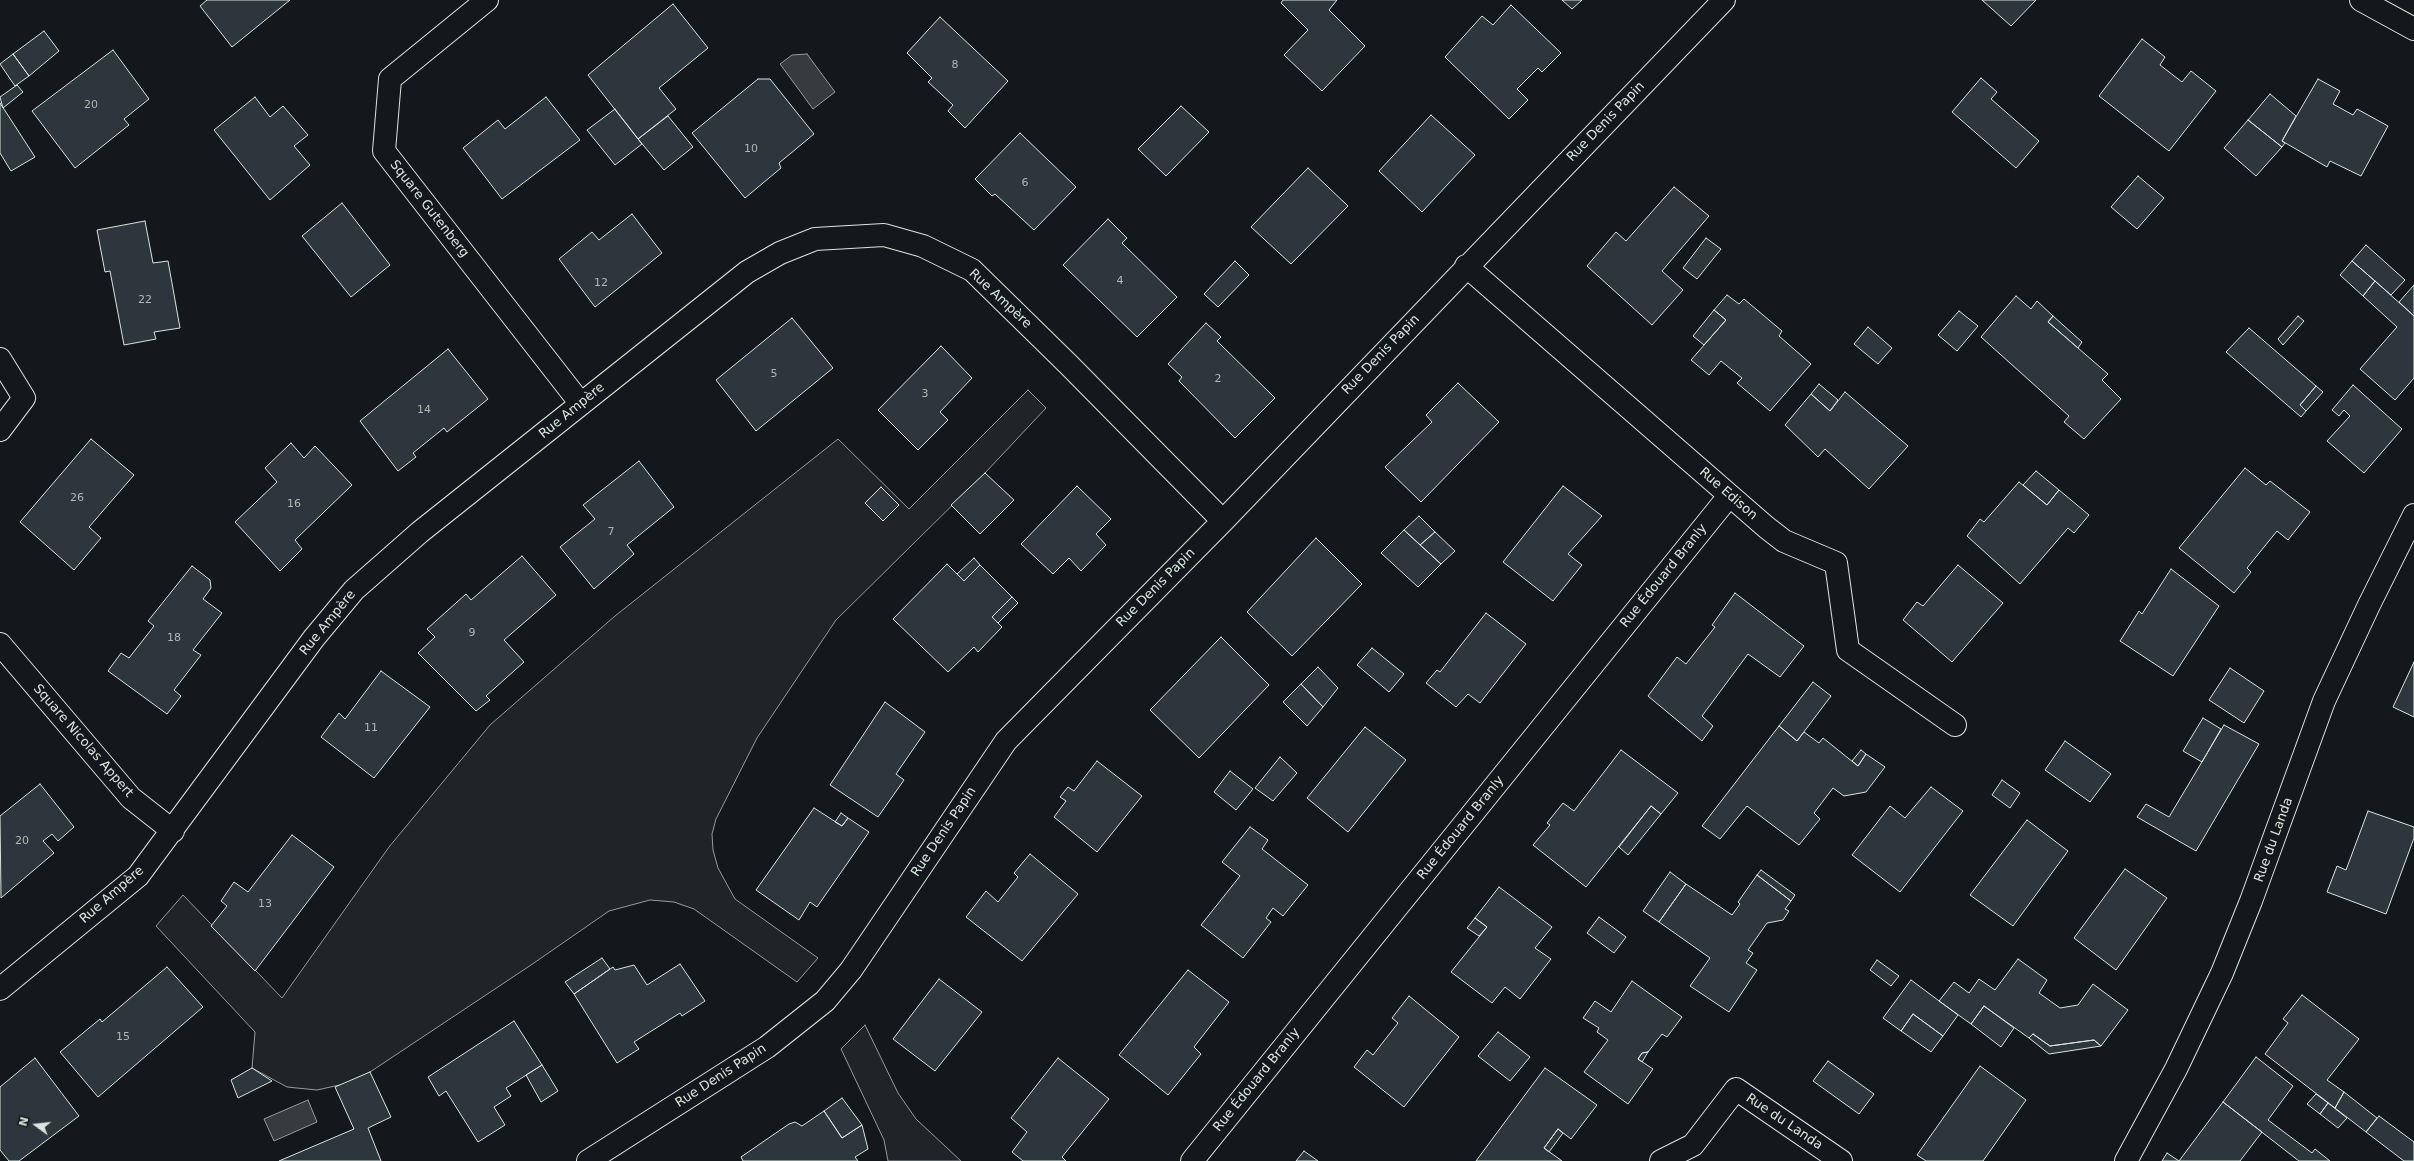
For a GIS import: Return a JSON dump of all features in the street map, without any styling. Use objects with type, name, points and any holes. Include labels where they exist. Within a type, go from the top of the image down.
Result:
[{"type":"street","name":"Square Gutenberg","points":[[487,0],[390,79],[384,151],[581,404]]},
{"type":"street","name":"Rue Denis Papin","points":[[588,1161],[767,1047],[825,1001],[851,970],[1006,741],[1223,521],[1466,266],[1724,0]]},
{"type":"street","points":[[2361,0],[2414,29]]},
{"type":"street","name":"Rue Ampère","points":[[0,989],[138,876],[172,832],[243,732],[314,638],[354,590],[420,532],[747,272],[780,253],[815,239],[884,235],[923,246],[972,270],[1069,365],[1223,521]]},
{"type":"street","name":"Rue Edison","points":[[1466,266],[1729,496],[1784,540],[1836,563],[1848,650],[1955,725]]},
{"type":"street","points":[[0,359],[24,398],[0,430]]},
{"type":"street","name":"Rue Édouard Branly","points":[[1192,1161],[1729,496]]},
{"type":"street","name":"Rue du Landa","points":[[2126,1161],[2176,1069],[2222,973],[2251,901],[2324,702],[2369,605],[2414,515]]},
{"type":"street","name":"Square Nicolas Appert","points":[[0,644],[132,798],[172,832]]},
{"type":"street","name":"Rue du Landa","points":[[1661,1161],[1693,1145],[1736,1089],[1841,1161]]},
{"type":"shaded area","points":[[807,54],[835,92],[813,109],[780,64],[792,55]]},
{"type":"shaded area","points":[[1028,390],[1046,408],[985,473],[836,620],[757,738],[716,819],[712,834],[713,850],[718,868],[735,899],[818,958],[797,982],[694,909],[674,902],[650,900],[609,911],[531,965],[370,1072],[344,1084],[317,1090],[287,1087],[252,1068],[255,1032],[156,926],[183,895],[282,998],[389,847],[490,725],[615,616],[838,439],[909,509]]},
{"type":"shaded area","points":[[865,1025],[898,1093],[916,1119],[961,1161],[888,1161],[884,1140],[841,1049]]},
{"type":"shaded area","points":[[308,1100],[317,1122],[274,1141],[264,1119]]},
{"type":"building","points":[[207,0],[290,0],[232,47],[200,6]]},
{"type":"building","points":[[1283,0],[1337,0],[1329,10],[1365,46],[1322,91],[1284,55],[1308,30],[1281,3]]},
{"type":"building","points":[[1562,0],[1582,0],[1572,9]]},
{"type":"building","points":[[1982,0],[2036,0],[2011,26]]},
{"type":"building","points":[[673,4],[708,48],[659,88],[676,109],[638,139],[588,75]]},
{"type":"building","points":[[1511,5],[1561,53],[1542,72],[1538,68],[1517,89],[1528,100],[1509,119],[1445,57],[1482,16],[1493,25]]},
{"type":"building","points":[[940,17],[1008,81],[965,128],[948,111],[953,105],[928,82],[932,78],[907,53]]},
{"type":"building","points":[[44,31],[59,51],[29,76],[13,54]]},
{"type":"building","points":[[2142,39],[2165,57],[2160,65],[2182,82],[2191,71],[2216,91],[2169,151],[2099,96]]},
{"type":"building","points":[[113,50],[149,99],[124,119],[129,125],[75,168],[32,111]]},
{"type":"building","points":[[13,54],[29,76],[15,86],[0,64]]},
{"type":"building","points":[[1981,78],[1997,92],[1991,99],[2039,141],[2016,168],[1952,112]]},
{"type":"building","points":[[758,79],[770,79],[814,134],[779,163],[781,168],[745,198],[692,133]]},
{"type":"building","points":[[2318,79],[2340,91],[2333,104],[2353,115],[2357,109],[2388,126],[2361,176],[2330,161],[2327,167],[2282,141]]},
{"type":"building","points":[[17,85],[23,92],[3,108],[0,97]]},
{"type":"building","points":[[2270,94],[2296,116],[2282,141],[2285,143],[2282,147],[2248,120]]},
{"type":"building","points":[[255,97],[270,117],[283,106],[308,135],[294,146],[310,165],[270,200],[214,130]]},
{"type":"building","points":[[546,97],[580,140],[502,199],[463,148],[498,120],[505,129]]},
{"type":"building","points":[[0,103],[35,157],[11,171],[0,153]]},
{"type":"building","points":[[1181,106],[1209,132],[1166,176],[1138,149]]},
{"type":"building","points":[[615,109],[642,144],[615,165],[587,130]]},
{"type":"building","points":[[1431,115],[1475,155],[1422,212],[1379,171]]},
{"type":"building","points":[[668,116],[693,147],[664,170],[638,139]]},
{"type":"building","points":[[2248,120],[2282,147],[2256,176],[2224,148]]},
{"type":"building","points":[[1020,133],[1076,187],[1034,230],[995,194],[992,196],[975,179]]},
{"type":"building","points":[[1308,168],[1348,206],[1291,264],[1251,227]]},
{"type":"building","points":[[2138,176],[2164,198],[2137,229],[2111,207]]},
{"type":"building","points":[[1674,187],[1709,216],[1662,271],[1683,290],[1652,325],[1587,266],[1616,232],[1626,241]]},
{"type":"building","points":[[342,203],[390,265],[351,297],[302,236]]},
{"type":"building","points":[[632,214],[662,253],[595,307],[559,259],[592,232],[599,240]]},
{"type":"building","points":[[1108,219],[1127,238],[1122,243],[1177,297],[1137,337],[1063,265]]},
{"type":"building","points":[[145,221],[153,263],[168,261],[180,328],[154,332],[156,339],[124,345],[110,271],[105,272],[97,230]]},
{"type":"building","points":[[1706,238],[1721,249],[1697,279],[1683,268]]},
{"type":"building","points":[[2366,245],[2405,280],[2391,295],[2352,261]]},
{"type":"building","points":[[1235,261],[1249,275],[1218,307],[1204,294]]},
{"type":"building","points":[[2352,261],[2375,281],[2363,296],[2340,275]]},
{"type":"building","points":[[2375,281],[2414,316],[2414,378],[2395,400],[2360,369],[2397,327],[2363,296]]},
{"type":"building","points":[[2414,285],[2414,316],[2399,302]]},
{"type":"building","points":[[1727,295],[1739,304],[1744,299],[1782,331],[1779,336],[1811,364],[1770,411],[1737,383],[1742,378],[1721,361],[1709,375],[1691,360],[1726,320],[1714,310]]},
{"type":"building","points":[[2016,296],[2031,309],[2037,301],[2053,316],[2048,322],[2108,374],[2102,380],[2121,399],[2084,439],[2064,422],[2069,416],[1981,337]]},
{"type":"building","points":[[1714,310],[1726,320],[1704,345],[1693,336]]},
{"type":"building","points":[[1959,311],[1978,326],[1957,351],[1938,335]]},
{"type":"building","points":[[2053,316],[2082,342],[2078,348],[2048,322]]},
{"type":"building","points":[[2298,316],[2304,321],[2283,345],[2278,339]]},
{"type":"building","points":[[792,318],[833,368],[756,431],[716,380]]},
{"type":"building","points":[[1206,323],[1221,337],[1217,341],[1275,398],[1235,438],[1179,381],[1182,377],[1168,364]]},
{"type":"building","points":[[1868,327],[1892,348],[1878,364],[1854,344]]},
{"type":"building","points":[[2249,328],[2316,386],[2300,405],[2306,411],[2301,417],[2226,352]]},
{"type":"building","points":[[941,346],[972,378],[940,412],[948,420],[918,450],[878,410]]},
{"type":"building","points":[[448,349],[488,399],[447,432],[444,428],[413,453],[416,457],[398,471],[360,421]]},
{"type":"building","points":[[1458,383],[1499,422],[1421,502],[1385,467],[1432,422],[1426,415]]},
{"type":"building","points":[[1819,384],[1838,400],[1830,411],[1811,394]]},
{"type":"building","points":[[2353,385],[2402,429],[2364,473],[2327,441],[2350,416],[2344,410],[2339,416],[2332,410]]},
{"type":"building","points":[[2316,386],[2323,392],[2306,411],[2300,405]]},
{"type":"building","points":[[1845,392],[1908,446],[1869,489],[1825,449],[1818,457],[1785,425],[1811,394],[1830,411]]},
{"type":"building","points":[[91,439],[134,475],[89,527],[101,538],[74,570],[20,522]]},
{"type":"building","points":[[291,443],[304,458],[315,446],[352,485],[295,540],[302,549],[280,571],[235,522],[277,482],[265,468]]},
{"type":"building","points":[[639,461],[674,507],[627,545],[634,554],[594,589],[560,547],[595,519],[583,505]]},
{"type":"building","points":[[2245,468],[2266,485],[2270,481],[2310,512],[2288,540],[2277,531],[2247,568],[2251,572],[2234,593],[2179,548]]},
{"type":"building","points":[[2036,471],[2059,490],[2047,505],[2023,485]]},
{"type":"building","points":[[985,473],[1014,500],[980,534],[951,505]]},
{"type":"building","points":[[2019,482],[2047,505],[2059,490],[2089,515],[2074,533],[2068,528],[2020,584],[1967,536],[1980,519],[1984,522]]},
{"type":"building","points":[[1077,486],[1111,519],[1096,534],[1106,545],[1081,571],[1069,558],[1053,574],[1021,544]]},
{"type":"building","points":[[1563,486],[1602,516],[1568,554],[1582,565],[1553,601],[1503,562]]},
{"type":"building","points":[[881,487],[899,505],[883,521],[865,503]]},
{"type":"building","points":[[1419,516],[1435,532],[1420,545],[1404,530]]},
{"type":"building","points":[[1404,530],[1441,564],[1418,587],[1381,553]]},
{"type":"building","points":[[1435,532],[1455,551],[1441,564],[1420,545]]},
{"type":"building","points":[[1316,538],[1362,584],[1292,656],[1247,612]]},
{"type":"building","points":[[522,556],[556,595],[504,640],[524,662],[486,696],[490,700],[476,711],[418,653],[435,637],[427,629],[466,594],[471,600]]},
{"type":"building","points":[[974,558],[980,565],[964,581],[957,574]]},
{"type":"building","points":[[947,564],[964,581],[980,565],[1012,597],[992,617],[1002,627],[978,652],[974,647],[948,672],[893,619]]},
{"type":"building","points":[[1958,565],[2003,603],[1952,662],[1903,620],[1917,602],[1923,606]]},
{"type":"building","points":[[192,566],[210,580],[211,588],[203,599],[222,613],[193,650],[201,655],[174,690],[181,696],[167,714],[108,671],[121,653],[129,658],[154,626],[148,621]]},
{"type":"building","points":[[2171,569],[2219,606],[2173,676],[2120,641],[2139,611],[2142,614]]},
{"type":"building","points":[[1735,593],[1804,646],[1780,677],[1748,654],[1702,716],[1713,726],[1702,741],[1648,696],[1677,657],[1686,664],[1715,627],[1712,625]]},
{"type":"building","points":[[1012,597],[1018,603],[998,623],[992,617]]},
{"type":"building","points":[[1486,613],[1526,644],[1480,703],[1468,694],[1456,707],[1426,683],[1437,670],[1440,672]]},
{"type":"building","points":[[1221,637],[1269,685],[1199,758],[1150,710]]},
{"type":"building","points":[[1372,648],[1404,674],[1389,692],[1357,665]]},
{"type":"building","points":[[2414,662],[2414,717],[2393,707]]},
{"type":"building","points":[[1318,667],[1338,688],[1323,707],[1301,684]]},
{"type":"building","points":[[2230,668],[2264,691],[2244,723],[2209,700]]},
{"type":"building","points":[[381,671],[430,707],[374,778],[321,737],[339,713],[345,719]]},
{"type":"building","points":[[1813,682],[1831,696],[1797,741],[1779,726]]},
{"type":"building","points":[[1301,684],[1323,707],[1307,726],[1283,702]]},
{"type":"building","points":[[885,702],[925,732],[896,774],[904,780],[878,817],[830,785]]},
{"type":"building","points":[[2203,718],[2221,729],[2202,762],[2183,751]]},
{"type":"building","points":[[2224,725],[2259,744],[2196,851],[2137,817],[2146,804],[2169,817]]},
{"type":"building","points":[[1779,726],[1797,741],[1804,732],[1819,743],[1823,738],[1858,766],[1866,754],[1885,767],[1866,792],[1844,796],[1833,788],[1814,813],[1820,819],[1799,845],[1747,806],[1720,839],[1702,826]]},
{"type":"building","points":[[1365,727],[1406,760],[1348,832],[1307,798]]},
{"type":"building","points":[[2065,741],[2111,774],[2090,802],[2045,770]]},
{"type":"building","points":[[1621,750],[1678,793],[1661,814],[1651,806],[1586,887],[1533,845],[1550,825],[1547,823],[1563,803],[1574,811]]},
{"type":"building","points":[[1861,750],[1866,754],[1858,766],[1852,761]]},
{"type":"building","points":[[1280,757],[1297,773],[1273,801],[1255,788]]},
{"type":"building","points":[[1097,761],[1142,796],[1097,852],[1054,817],[1066,801],[1060,797],[1068,787],[1074,791]]},
{"type":"building","points":[[1230,771],[1253,789],[1236,810],[1214,792]]},
{"type":"building","points":[[2002,780],[2020,793],[2010,808],[1992,795]]},
{"type":"building","points":[[40,784],[74,827],[58,841],[52,834],[43,841],[54,853],[1,898],[0,816]]},
{"type":"building","points":[[1931,787],[1963,811],[1900,892],[1852,855],[1890,806],[1905,818]]},
{"type":"building","points":[[1651,806],[1661,814],[1628,855],[1619,847]]},
{"type":"building","points":[[814,808],[842,826],[848,818],[869,832],[817,907],[810,902],[799,920],[756,890]]},
{"type":"building","points":[[2368,811],[2414,827],[2414,838],[2386,914],[2327,892],[2337,866],[2346,870]]},
{"type":"building","points":[[841,813],[848,818],[842,826],[835,822]]},
{"type":"building","points":[[2027,820],[2068,851],[2013,926],[1970,895]]},
{"type":"building","points":[[1250,827],[1268,840],[1262,849],[1308,885],[1283,916],[1273,908],[1266,918],[1271,922],[1243,958],[1201,925],[1240,876],[1222,862]]},
{"type":"building","points":[[292,835],[334,867],[255,971],[211,926],[227,906],[221,901],[234,882],[248,892]]},
{"type":"building","points":[[1030,854],[1078,894],[1022,961],[966,917],[986,891],[998,902],[1018,877],[1014,873]]},
{"type":"building","points":[[2125,869],[2167,898],[2116,970],[2074,938]]},
{"type":"building","points":[[1761,870],[1795,895],[1791,901],[1757,875]]},
{"type":"building","points":[[1670,872],[1686,884],[1659,922],[1643,911]]},
{"type":"building","points":[[1757,875],[1791,901],[1785,909],[1789,911],[1783,920],[1767,923],[1748,950],[1753,953],[1746,963],[1757,970],[1729,1012],[1690,986],[1710,958],[1659,922],[1686,884],[1732,915],[1740,904],[1738,902]]},
{"type":"building","points":[[1499,887],[1552,927],[1535,948],[1551,959],[1520,999],[1505,987],[1492,1003],[1451,972],[1487,927],[1475,918]]},
{"type":"building","points":[[1599,917],[1626,937],[1614,953],[1587,933]]},
{"type":"building","points":[[1475,918],[1487,927],[1479,936],[1467,928]]},
{"type":"building","points":[[602,958],[610,969],[574,994],[565,982]]},
{"type":"building","points":[[2018,959],[2047,980],[2039,993],[2060,1008],[2078,1005],[2093,984],[2128,1010],[2101,1046],[2094,1040],[2050,1046],[2033,1034],[2029,1038],[1984,1006],[1971,1024],[1939,1001],[1954,982],[1969,993],[1979,979],[1995,990]]},
{"type":"building","points":[[1877,960],[1899,976],[1891,986],[1870,970]]},
{"type":"building","points":[[680,964],[705,1001],[682,1016],[680,1013],[634,1042],[639,1049],[617,1063],[574,994],[613,967],[615,970],[634,965],[647,985]]},
{"type":"building","points":[[167,967],[203,1007],[98,1097],[60,1052],[100,1019],[102,1022]]},
{"type":"building","points":[[1188,970],[1229,1002],[1194,1047],[1201,1054],[1168,1095],[1119,1055]]},
{"type":"building","points":[[939,979],[982,1012],[935,1071],[893,1039]]},
{"type":"building","points":[[1911,980],[1958,1015],[1943,1036],[1913,1014],[1901,1031],[1883,1018]]},
{"type":"building","points":[[1632,981],[1682,1017],[1667,1037],[1662,1034],[1648,1052],[1642,1053],[1638,1059],[1653,1069],[1628,1104],[1584,1072],[1608,1040],[1597,1032],[1599,1028],[1583,1018],[1595,1001],[1611,1012]]},
{"type":"building","points":[[2302,995],[2359,1039],[2327,1080],[2344,1092],[2335,1108],[2265,1054],[2288,1023],[2283,1019]]},
{"type":"building","points":[[1409,996],[1459,1037],[1404,1107],[1354,1067],[1367,1050],[1373,1055],[1398,1023],[1392,1018]]},
{"type":"building","points":[[1984,1006],[2014,1028],[2001,1047],[1971,1024]]},
{"type":"building","points":[[1913,1014],[1943,1036],[1931,1052],[1901,1031]]},
{"type":"building","points":[[514,1021],[542,1065],[506,1088],[511,1096],[494,1107],[505,1125],[478,1142],[446,1091],[439,1096],[428,1077]]},
{"type":"building","points":[[1498,1032],[1530,1057],[1510,1081],[1478,1056]]},
{"type":"building","points":[[2033,1034],[2050,1046],[2094,1040],[2101,1046],[2049,1054],[2029,1038]]},
{"type":"building","points":[[1648,1052],[1642,1062],[1638,1059],[1642,1053]]},
{"type":"building","points":[[2256,1057],[2293,1086],[2268,1120],[2312,1153],[2315,1149],[2330,1161],[2299,1161],[2223,1102]]},
{"type":"building","points":[[35,1058],[79,1116],[19,1161],[9,1161],[0,1150],[0,1087]]},
{"type":"building","points":[[1058,1058],[1109,1099],[1062,1157],[1066,1161],[1023,1161],[1012,1152],[1027,1132],[1011,1118]]},
{"type":"building","points":[[1828,1061],[1874,1094],[1859,1114],[1813,1081]]},
{"type":"building","points":[[542,1065],[558,1091],[541,1102],[526,1075]]},
{"type":"building","points":[[1980,1066],[2026,1100],[1983,1161],[1926,1161],[1917,1155]]},
{"type":"building","points":[[252,1068],[272,1081],[238,1098],[231,1080]]},
{"type":"building","points":[[1545,1068],[1597,1105],[1571,1139],[1558,1129],[1544,1148],[1562,1161],[1476,1161]]},
{"type":"building","points":[[370,1072],[391,1117],[368,1128],[381,1161],[279,1161],[354,1129],[335,1087]]},
{"type":"building","points":[[2344,1092],[2377,1118],[2366,1132],[2335,1108]]},
{"type":"building","points":[[2316,1094],[2328,1103],[2320,1114],[2307,1104]]},
{"type":"building","points":[[842,1098],[862,1125],[842,1138],[824,1111]]},
{"type":"building","points":[[2223,1102],[2262,1132],[2240,1161],[2179,1161]]},
{"type":"building","points":[[2328,1103],[2347,1118],[2338,1128],[2320,1114]]},
{"type":"building","points":[[824,1111],[842,1138],[862,1125],[868,1149],[855,1157],[858,1161],[743,1161],[741,1157],[789,1124],[795,1122],[802,1126]]},
{"type":"building","points":[[2379,1116],[2414,1142],[2414,1161],[2404,1161],[2366,1132]]},
{"type":"building","points":[[1558,1129],[1563,1133],[1549,1152],[1544,1148]]},
{"type":"building","points":[[1304,1151],[1318,1161],[1296,1161]]},
{"type":"building","points":[[2167,1153],[2179,1161],[2162,1161]]}]
